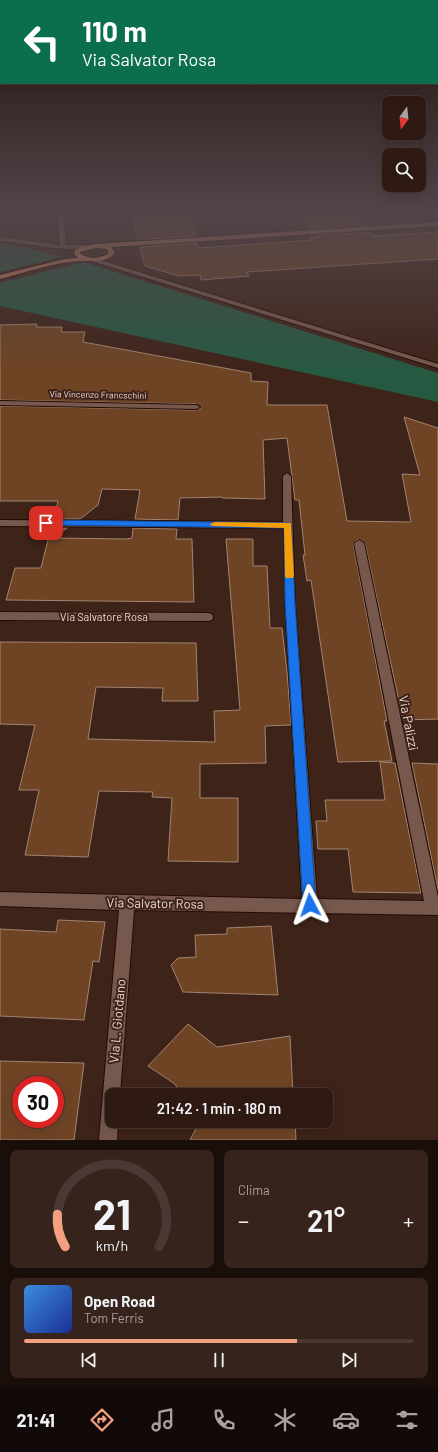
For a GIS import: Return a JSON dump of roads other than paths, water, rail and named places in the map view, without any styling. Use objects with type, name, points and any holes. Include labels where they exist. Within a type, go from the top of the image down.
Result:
[{"type":"main road","points":[[0,277],[47,265]]},
{"type":"street","points":[[112,265],[438,366]]},
{"type":"street","name":"Via Vincenzo Francschini","points":[[0,403],[196,407]]},
{"type":"street","points":[[287,476],[290,603],[310,905]]},
{"type":"street","points":[[0,523],[288,525]]},
{"type":"street","name":"Via Palizzi","points":[[359,543],[435,908]]},
{"type":"street","name":"Via Salvatore Rosa","points":[[0,616],[208,618]]},
{"type":"street","name":"Via Salvator Rosa","points":[[0,898],[435,908]]},
{"type":"street","name":"Via L. Giotdano","points":[[108,1140],[127,902]]}]
